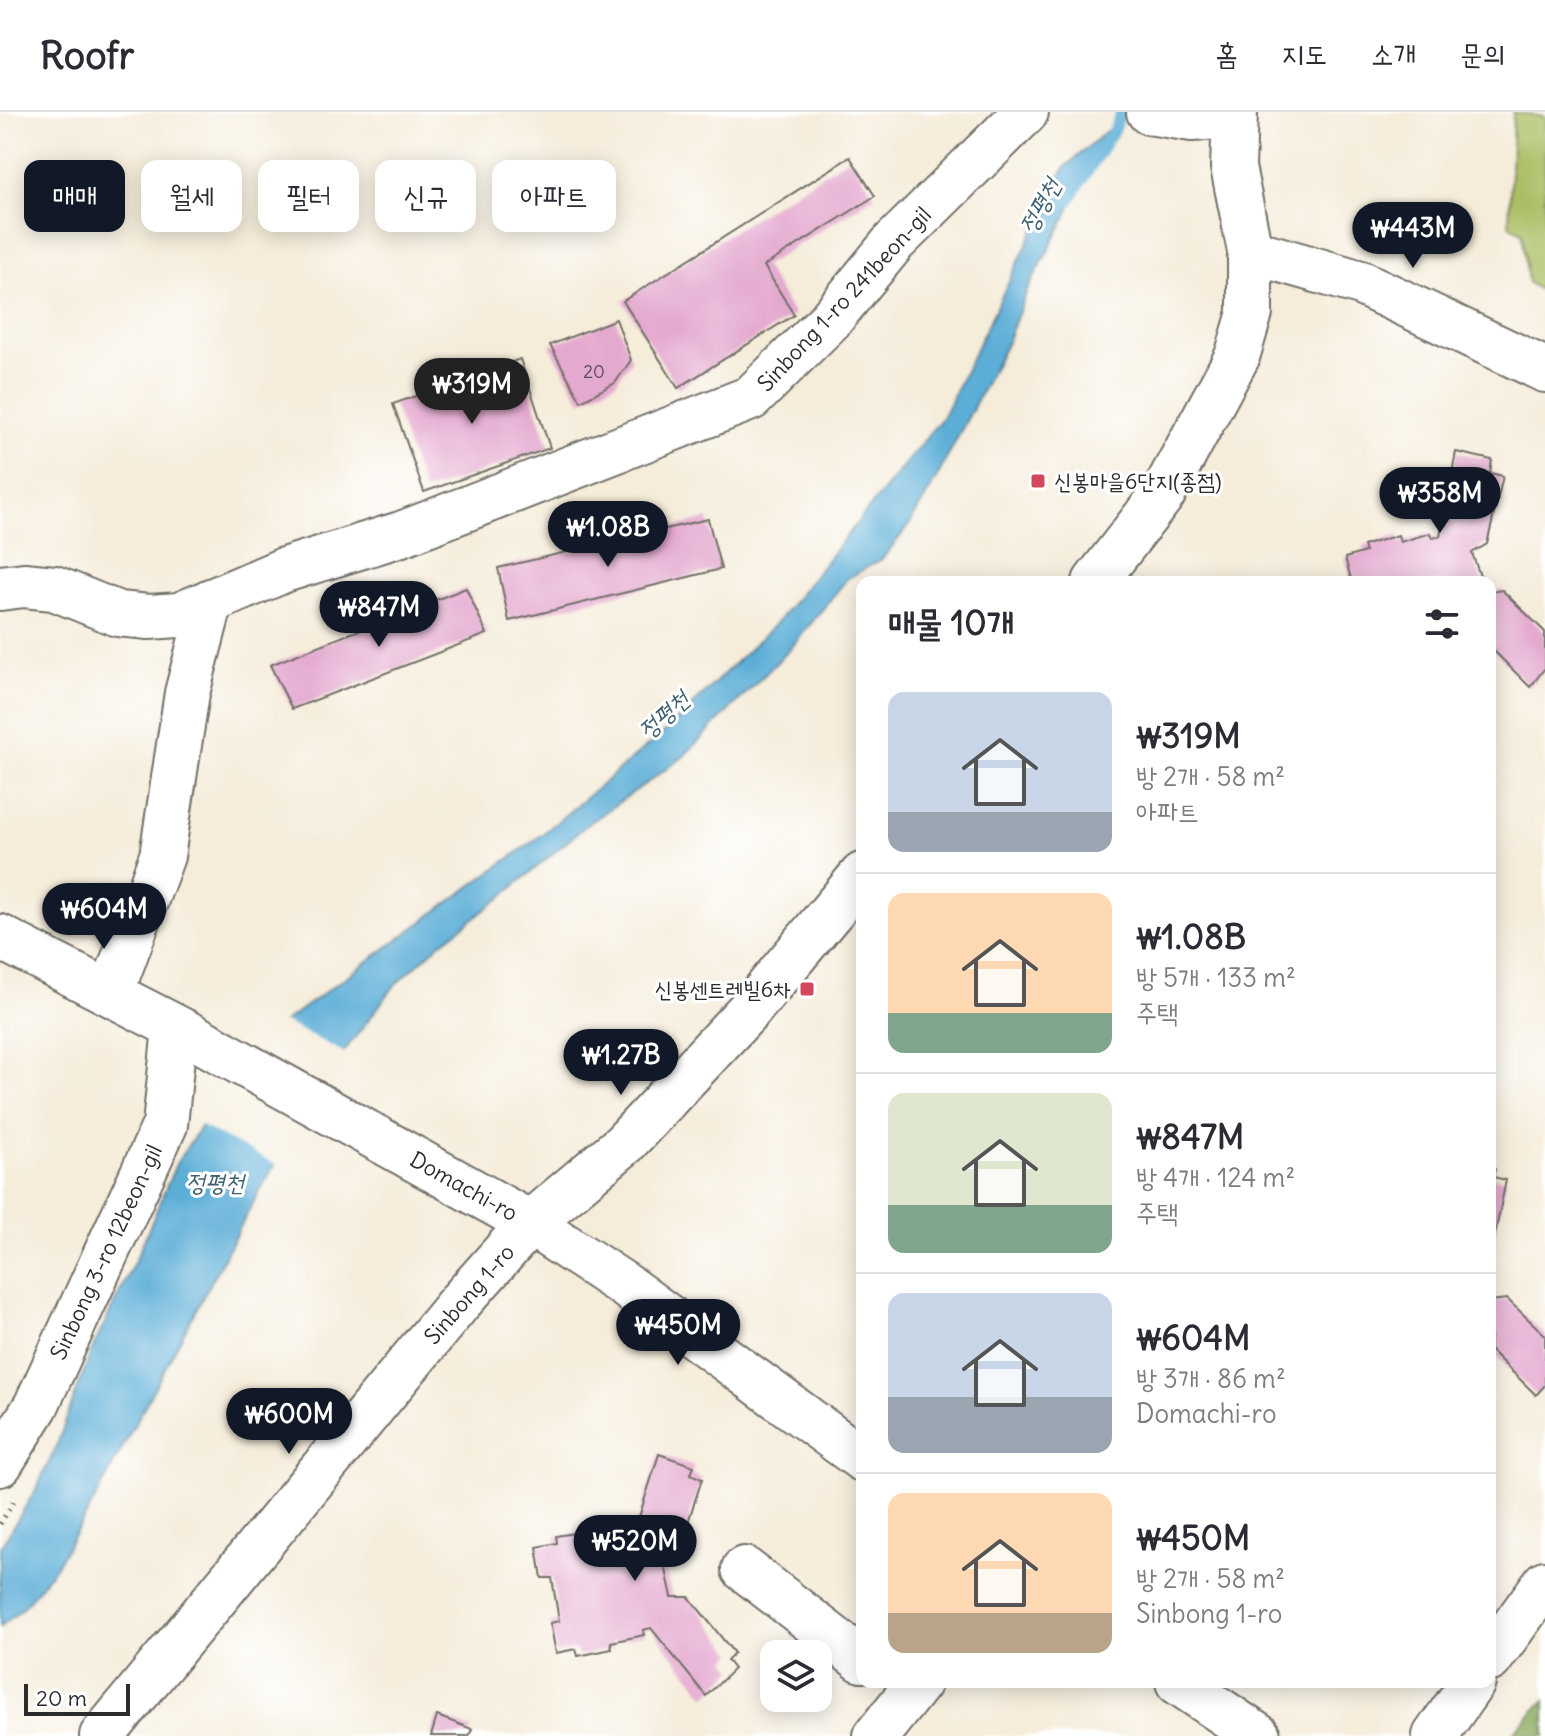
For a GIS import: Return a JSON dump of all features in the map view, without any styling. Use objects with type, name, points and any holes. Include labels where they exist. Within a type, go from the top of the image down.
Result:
[{"type":"street","name":"Sinbong 1-ro 241beon-gil","points":[[0,588],[24,585],[54,588],[118,614],[149,617],[179,615],[284,570],[401,534],[751,398],[830,320],[894,242],[1026,112]]},
{"type":"street","points":[[1100,576],[1163,494],[1237,357],[1250,313],[1250,251],[1233,167],[1234,114],[1192,119],[1149,112]]},
{"type":"street","points":[[1250,251],[1361,283],[1545,370]]},
{"type":"street","points":[[111,993],[162,856],[187,693],[211,601]]},
{"type":"street","name":"Sinbong 1-ro","points":[[102,1736],[458,1304],[530,1223],[624,1144],[750,1009],[856,882]]},
{"type":"street","points":[[0,937],[182,1031]]},
{"type":"street","name":"Domachi-ro","points":[[182,1031],[530,1223],[626,1286],[856,1455]]},
{"type":"street","name":"Sinbong 3-ro 12beon-gil","points":[[0,1464],[36,1406],[165,1125],[182,1031]]},
{"type":"street","points":[[744,1569],[856,1655]]},
{"type":"street","points":[[1496,1651],[1545,1583]]},
{"type":"street","points":[[876,1736],[905,1688]]},
{"type":"street","points":[[1187,1688],[1258,1736]]},
{"type":"street","points":[[1435,1736],[1469,1688]]},
{"type":"green space","points":[[1513,112],[1545,117],[1545,293],[1528,283],[1522,232],[1509,225]]},
{"type":"green space","points":[[1545,1700],[1545,1736],[1510,1736]]},
{"type":"water","name":"정평천","points":[[1119,120],[1082,173],[1066,217],[1027,291],[1007,342],[908,527],[882,559],[847,579],[791,648],[682,758],[584,827],[502,897],[441,943],[396,984],[343,1053],[261,1188],[88,1512],[55,1567],[23,1608],[0,1627],[0,1548],[35,1491],[55,1450],[91,1352],[139,1252],[176,1164],[255,1043],[539,837],[670,727],[778,621],[942,418],[1065,167]]},
{"type":"pier","points":[[280,1020],[347,1054],[279,1166],[196,1123],[252,1040]]},
{"type":"building","points":[[850,157],[875,196],[764,266],[794,315],[678,388],[623,301]]},
{"type":"building","points":[[616,319],[631,360],[615,383],[581,401],[550,345]]},
{"type":"building","points":[[520,359],[550,448],[424,492],[393,404]]},
{"type":"building","points":[[1456,452],[1492,460],[1490,473],[1503,476],[1487,544],[1472,553],[1480,576],[1350,576],[1345,558],[1365,552],[1363,546],[1398,535],[1400,542],[1430,533],[1432,538],[1440,536]]},
{"type":"building","points":[[708,519],[721,569],[509,621],[498,568]]},
{"type":"building","points":[[466,588],[487,634],[292,709],[270,665]]},
{"type":"building","points":[[1502,590],[1545,632],[1545,668],[1530,687],[1496,653],[1496,591]]},
{"type":"building","points":[[1496,1178],[1506,1180],[1496,1229]]},
{"type":"building","points":[[1507,1299],[1545,1335],[1545,1385],[1536,1395],[1496,1356],[1496,1300]]},
{"type":"building","points":[[659,1454],[694,1466],[691,1474],[702,1479],[679,1550],[663,1556],[672,1597],[689,1597],[734,1653],[727,1660],[734,1669],[706,1696],[651,1628],[643,1630],[644,1635],[611,1642],[612,1649],[578,1656],[576,1649],[556,1653],[550,1623],[559,1621],[552,1578],[542,1578],[537,1547],[557,1543],[556,1536],[592,1530],[594,1537],[624,1532],[625,1537],[633,1536]]},
{"type":"building","points":[[437,1716],[472,1729],[469,1736],[431,1736]]},
{"type":"waterway","name":"정평천","points":[[1069,201],[1122,112]]},
{"type":"place","name":"신봉마을6단지(종점)","points":[[1038,481]]},
{"type":"place","name":"신봉센트레빌6차","points":[[807,989]]}]
